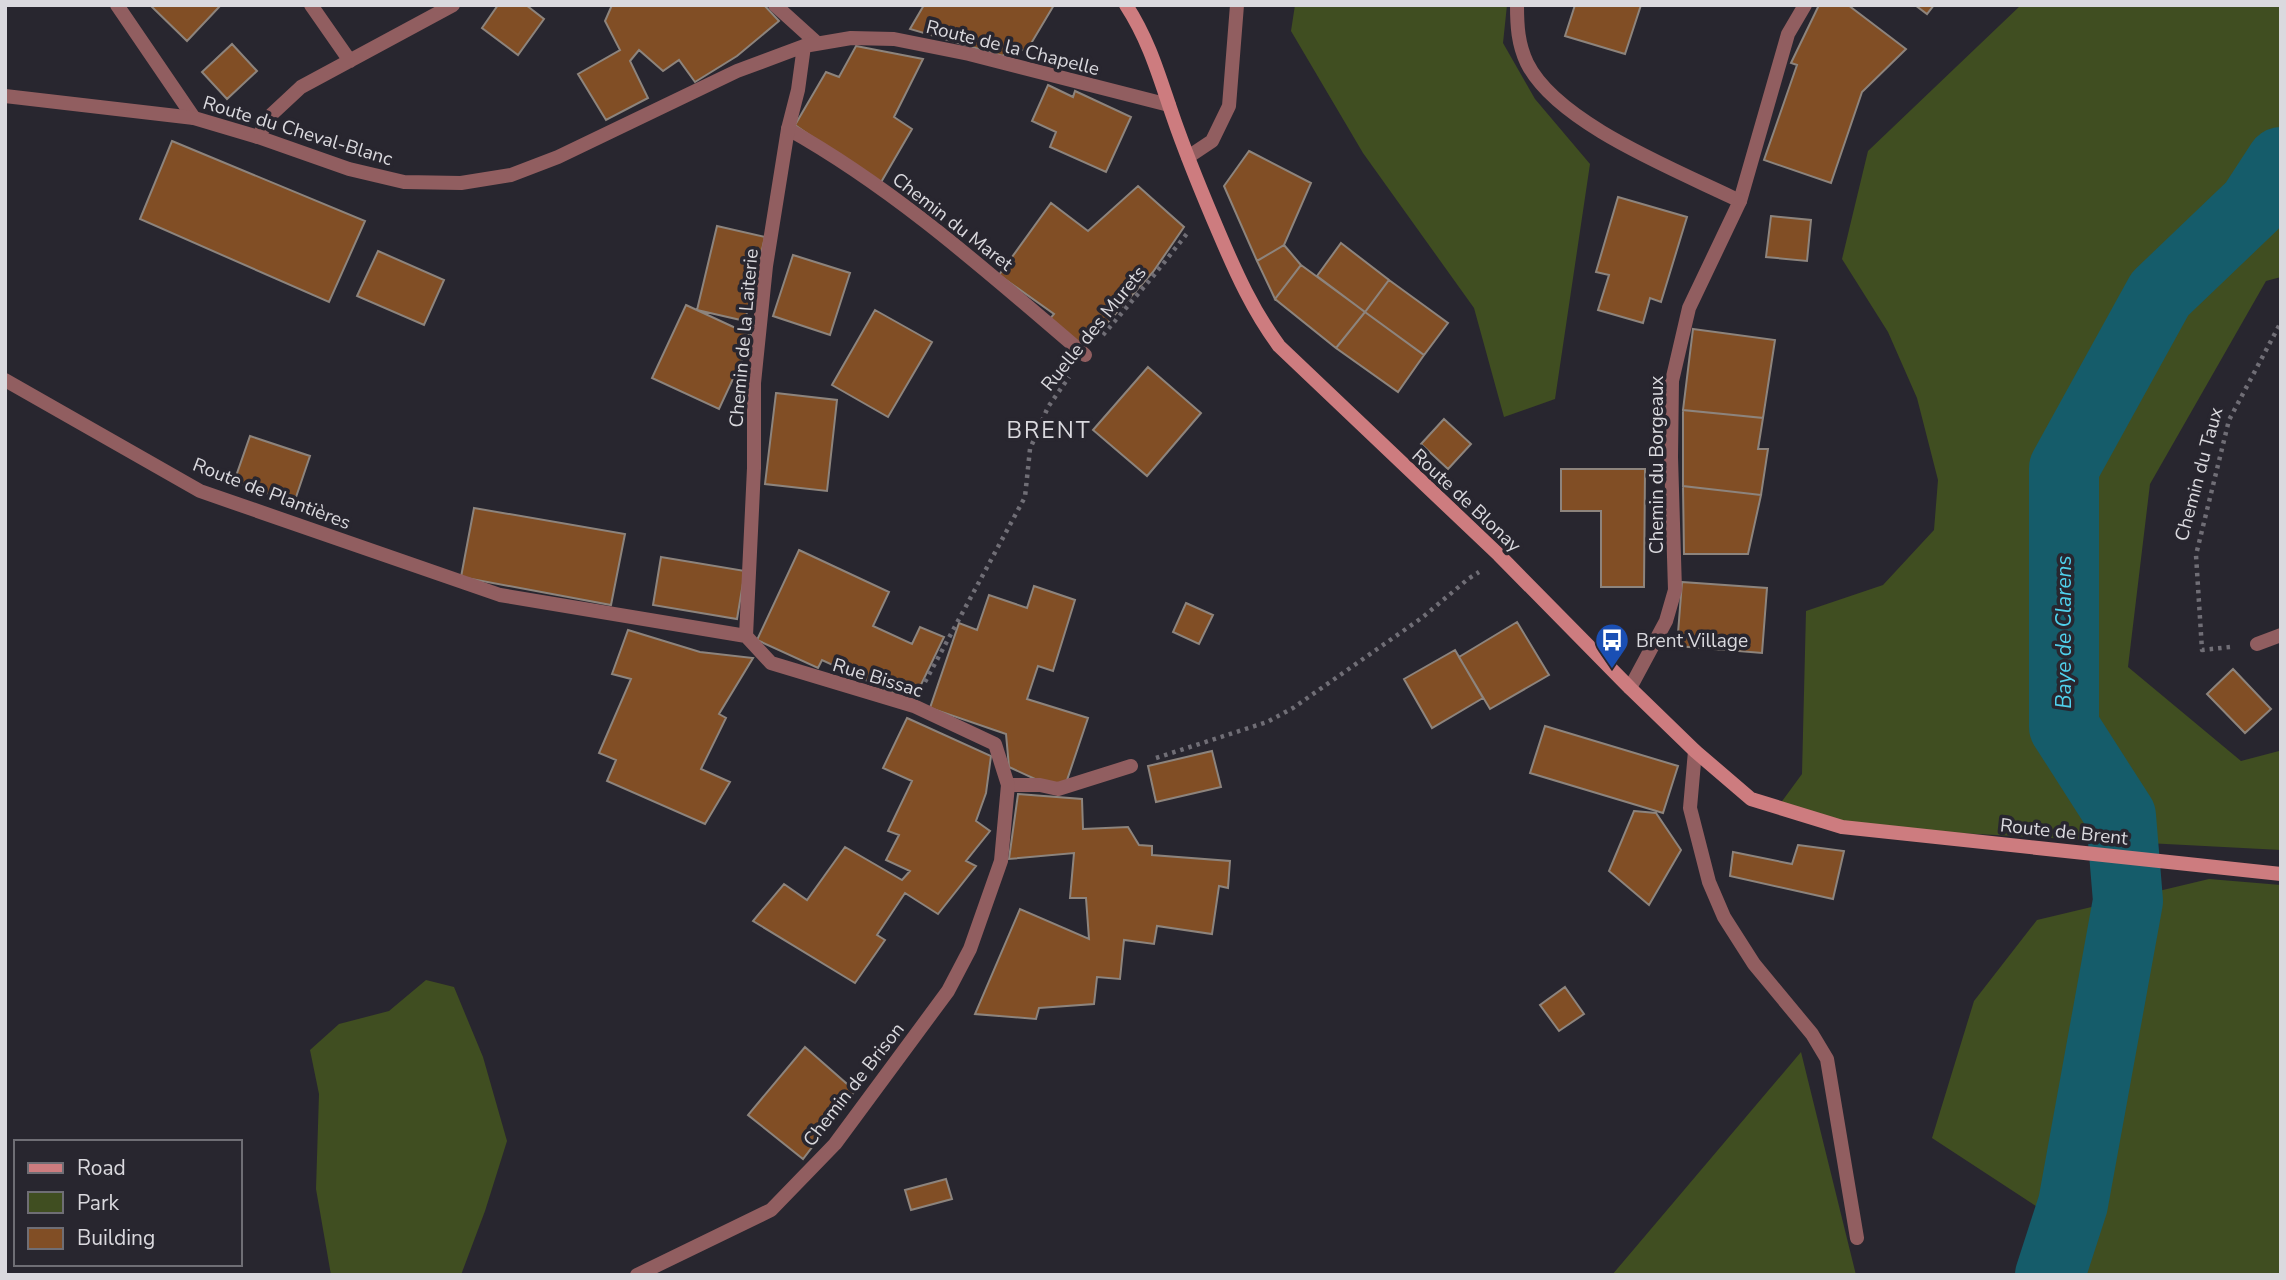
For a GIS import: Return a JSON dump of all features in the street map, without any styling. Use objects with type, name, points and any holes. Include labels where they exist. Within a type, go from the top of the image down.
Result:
[{"type":"main road","points":[[1126,5],[1142,30],[1169,105]]},
{"type":"main road","name":"Route de Blonay","points":[[1169,105],[1242,288],[1262,324],[1279,346],[1499,555],[1695,751],[1751,799],[1843,827]]},
{"type":"main road","name":"Route de Brent","points":[[1843,827],[2281,874]]},
{"type":"street","points":[[117,5],[194,118]]},
{"type":"street","points":[[312,5],[350,61]]},
{"type":"street","points":[[258,137],[272,114],[302,87],[453,5]]},
{"type":"street","points":[[775,5],[811,45]]},
{"type":"street","points":[[1188,157],[1212,141],[1229,106],[1237,5]]},
{"type":"street","points":[[1517,5],[1517,35],[1527,64],[1550,94],[1598,131],[1740,201]]},
{"type":"street","name":"Chemin du Borgeaux","points":[[1630,688],[1666,621],[1675,590],[1672,382],[1689,308],[1740,201],[1788,34],[1805,5]]},
{"type":"street","name":"Route de la Chapelle","points":[[811,45],[851,37],[894,39],[969,54],[1169,105]]},
{"type":"street","name":"Route du Cheval-Blanc","points":[[5,96],[194,118],[349,169],[404,182],[461,183],[511,176],[558,157],[737,71],[811,45]]},
{"type":"street","name":"Chemin de la Laiterie","points":[[746,636],[754,468],[754,383],[766,266],[788,129],[811,45]]},
{"type":"street","name":"Chemin du Maret","points":[[788,129],[829,152],[900,202],[1085,355]]},
{"type":"street","name":"Route de Plantières","points":[[5,380],[200,491],[500,595],[746,636]]},
{"type":"street","points":[[2258,644],[2281,635]]},
{"type":"street","name":"Rue Bissac","points":[[746,636],[771,663],[914,706],[995,744],[1008,785],[1001,862],[970,949],[948,991]]},
{"type":"street","points":[[1695,751],[1690,808],[1709,882],[1724,917],[1754,964],[1812,1034],[1827,1059],[1857,1238]]},
{"type":"street","points":[[1008,785],[1040,785],[1058,789],[1131,766]]},
{"type":"street","name":"Chemin de Brison","points":[[637,1275],[771,1210],[835,1144],[948,991]]},
{"type":"path","name":"Ruelle des Murets","points":[[914,706],[944,644],[1025,497],[1030,449],[1048,407],[1085,355],[1155,274],[1207,204]]},
{"type":"path","name":"Chemin du Taux","points":[[2258,644],[2202,650],[2196,555],[2228,420],[2281,322]]},
{"type":"path","points":[[1131,766],[1266,722],[1293,708],[1423,617],[1482,570]]},
{"type":"green space","points":[[1295,5],[1507,5],[1503,43],[1535,99],[1590,164],[1555,399],[1504,417],[1474,308],[1363,153],[1291,31]]},
{"type":"green space","points":[[2021,5],[2281,5],[2281,277],[2266,281],[2150,484],[2128,667],[2241,761],[2281,752],[2281,850],[1843,827],[1780,804],[1802,774],[1806,611],[1883,585],[1934,530],[1938,480],[1917,398],[1888,332],[1842,259],[1868,151]]},
{"type":"green space","points":[[2209,879],[2281,885],[2281,1275],[2033,1275],[2039,1208],[1932,1138],[1974,1001],[2037,920]]},
{"type":"green space","points":[[426,980],[454,987],[483,1057],[507,1141],[485,1211],[461,1275],[331,1275],[316,1189],[319,1094],[310,1050],[339,1024],[389,1011]]},
{"type":"green space","points":[[1801,1052],[1856,1275],[1612,1275]]},
{"type":"building","points":[[150,5],[221,5],[187,41]]},
{"type":"building","points":[[498,5],[526,5],[544,19],[518,55],[482,28]]},
{"type":"building","points":[[612,5],[764,5],[779,21],[737,56],[695,82],[679,60],[663,71],[639,50],[630,61],[648,98],[606,120],[578,74],[620,50],[605,21]]},
{"type":"building","points":[[924,5],[1054,5],[1026,52],[1011,43],[1003,56],[910,29]]},
{"type":"building","points":[[1575,5],[1641,5],[1625,54],[1565,36]]},
{"type":"building","points":[[1819,5],[1848,5],[1906,49],[1862,92],[1831,183],[1764,160],[1797,65],[1791,63]]},
{"type":"building","points":[[1915,5],[1934,5],[1927,14]]},
{"type":"building","points":[[232,44],[257,71],[227,99],[202,72]]},
{"type":"building","points":[[856,46],[923,59],[894,117],[912,129],[880,184],[795,125],[826,72],[839,77]]},
{"type":"building","points":[[1048,85],[1073,97],[1075,91],[1131,117],[1106,172],[1050,147],[1056,132],[1032,121]]},
{"type":"building","points":[[172,141],[365,221],[329,302],[140,219]]},
{"type":"building","points":[[1249,151],[1311,183],[1284,245],[1257,261],[1224,186]]},
{"type":"building","points":[[1138,186],[1184,227],[1153,272],[1085,348],[1049,320],[1054,314],[999,275],[1051,203],[1088,231]]},
{"type":"building","points":[[1618,197],[1687,217],[1661,302],[1650,298],[1643,323],[1598,310],[1609,275],[1596,272]]},
{"type":"building","points":[[1771,216],[1811,220],[1807,261],[1766,257]]},
{"type":"building","points":[[717,226],[765,237],[745,321],[697,310]]},
{"type":"building","points":[[1341,243],[1389,280],[1365,312],[1317,276]]},
{"type":"building","points":[[1284,245],[1301,265],[1275,299],[1257,261]]},
{"type":"building","points":[[378,251],[444,280],[424,325],[357,296]]},
{"type":"building","points":[[793,255],[850,273],[830,335],[773,316]]},
{"type":"building","points":[[1301,265],[1365,312],[1336,348],[1275,299]]},
{"type":"building","points":[[1389,280],[1448,323],[1424,355],[1365,312]]},
{"type":"building","points":[[686,305],[753,336],[719,409],[652,378]]},
{"type":"building","points":[[875,310],[932,342],[888,417],[832,385]]},
{"type":"building","points":[[1365,312],[1424,355],[1398,392],[1336,348]]},
{"type":"building","points":[[1693,329],[1775,340],[1763,418],[1683,410]]},
{"type":"building","points":[[1148,367],[1201,413],[1147,476],[1093,430]]},
{"type":"building","points":[[776,393],[837,400],[827,491],[765,484]]},
{"type":"building","points":[[1683,410],[1763,418],[1758,449],[1768,449],[1761,495],[1683,486]]},
{"type":"building","points":[[1444,419],[1471,444],[1448,469],[1421,444]]},
{"type":"building","points":[[250,436],[310,456],[294,503],[234,482]]},
{"type":"building","points":[[1561,469],[1645,469],[1644,587],[1601,587],[1601,511],[1561,511]]},
{"type":"building","points":[[1683,486],[1761,495],[1748,554],[1684,554]]},
{"type":"building","points":[[474,508],[625,534],[611,605],[461,577]]},
{"type":"building","points":[[799,550],[889,592],[873,626],[912,644],[920,627],[944,637],[917,693],[902,686],[898,695],[822,660],[818,668],[757,640]]},
{"type":"building","points":[[661,557],[745,571],[737,619],[653,605]]},
{"type":"building","points":[[1682,582],[1767,588],[1762,653],[1677,646]]},
{"type":"building","points":[[1034,586],[1075,600],[1053,671],[1038,666],[1027,699],[1088,718],[1065,786],[1035,779],[1009,767],[1006,734],[930,708],[959,623],[977,630],[989,595],[1027,608]]},
{"type":"building","points":[[1186,603],[1213,615],[1199,644],[1173,632]]},
{"type":"building","points":[[1517,622],[1549,675],[1490,709],[1459,657]]},
{"type":"building","points":[[628,630],[700,652],[753,658],[719,714],[726,718],[701,769],[730,782],[705,824],[607,781],[616,760],[599,753],[631,679],[612,674]]},
{"type":"building","points":[[1455,650],[1483,698],[1432,728],[1404,679]]},
{"type":"building","points":[[2233,669],[2271,709],[2245,733],[2207,694]]},
{"type":"building","points":[[907,718],[991,756],[986,793],[976,821],[990,831],[966,861],[976,866],[938,914],[905,893],[877,935],[885,940],[855,983],[753,921],[784,884],[807,900],[845,847],[902,880],[910,871],[886,860],[899,835],[888,831],[912,781],[883,768]]},
{"type":"building","points":[[1545,726],[1678,766],[1663,813],[1530,773]]},
{"type":"building","points":[[1212,751],[1221,787],[1156,802],[1148,766]]},
{"type":"building","points":[[1018,794],[1082,799],[1083,829],[1128,827],[1139,845],[1152,846],[1152,855],[1230,861],[1228,888],[1219,886],[1212,934],[1157,926],[1154,944],[1124,940],[1120,979],[1097,977],[1094,1004],[1039,1008],[1036,1019],[975,1014],[1020,909],[1089,939],[1086,898],[1070,898],[1074,853],[1009,859]]},
{"type":"building","points":[[1634,811],[1656,813],[1681,850],[1649,905],[1609,871]]},
{"type":"building","points":[[1798,845],[1844,851],[1833,899],[1730,876],[1733,852],[1792,864]]},
{"type":"building","points":[[1565,987],[1584,1014],[1559,1031],[1540,1005]]},
{"type":"building","points":[[805,1047],[855,1091],[803,1159],[748,1115]]},
{"type":"building","points":[[946,1179],[952,1199],[911,1210],[905,1190]]},
{"type":"waterway","name":"Baye de Clarens","points":[[2050,1275],[2073,1204],[2128,901],[2121,816],[2064,727],[2064,468],[2160,294],[2253,205],[2281,162]]},
{"type":"place","name":"Brent Village","points":[[1612,670]]},
{"type":"district","name":"BRENT","points":[[1049,430]]}]
